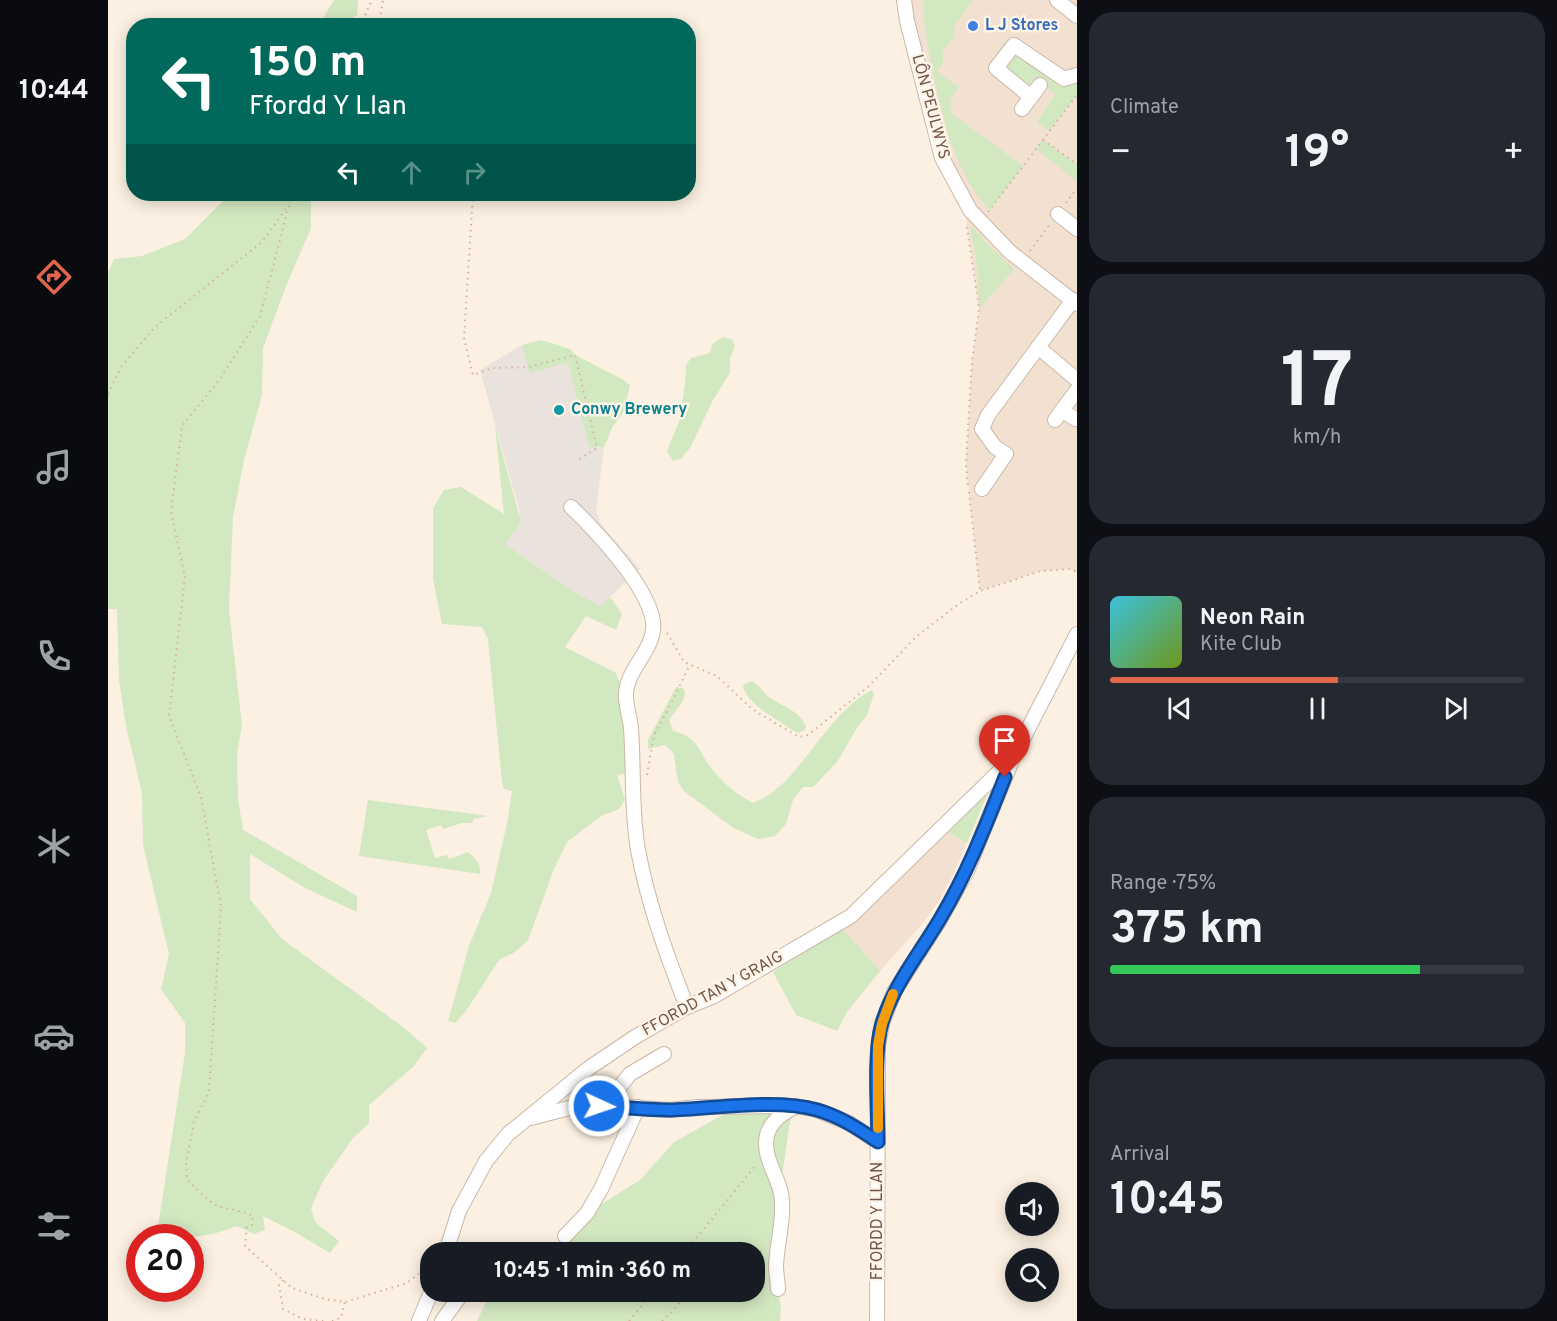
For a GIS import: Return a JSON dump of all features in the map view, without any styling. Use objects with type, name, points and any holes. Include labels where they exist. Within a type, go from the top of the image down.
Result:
[{"type":"street","name":"LÔN PEULWYS","points":[[904,0],[942,158],[970,210],[1010,252],[1075,302]]},
{"type":"street","points":[[1057,0],[1077,16]]},
{"type":"street","points":[[1031,97],[996,68],[1014,45],[1064,79],[1077,75]]},
{"type":"street","points":[[1022,109],[1040,85]]},
{"type":"street","points":[[1058,214],[1077,229]]},
{"type":"street","points":[[976,472],[985,485],[1006,454],[995,447],[982,429],[988,415],[1038,347],[1075,302]]},
{"type":"street","points":[[1038,347],[1077,380]]},
{"type":"street","points":[[1075,419],[1059,415],[1077,390]]},
{"type":"street","points":[[571,507],[589,524],[630,573],[653,621],[650,643],[627,685],[626,697],[631,726],[634,817],[638,850],[652,908],[668,959],[687,1006]]},
{"type":"street","points":[[1013,758],[1077,634]]},
{"type":"street","name":"FFORDD TAN Y GRAIG","points":[[449,1242],[459,1211],[486,1161],[508,1134],[589,1068],[687,1006],[714,996],[851,916],[1013,758]]},
{"type":"street","name":"FFORDD Y LLAN","points":[[877,1321],[878,1046],[882,1024],[894,992],[940,920],[967,871],[1013,758]]},
{"type":"street","points":[[604,1106],[630,1074],[664,1054]]},
{"type":"street","points":[[525,1120],[569,1108],[604,1106],[668,1110],[698,1107],[796,1106],[817,1110],[849,1123],[878,1142]]},
{"type":"street","points":[[778,1289],[776,1266],[783,1209],[780,1191],[767,1152],[767,1136],[772,1123],[784,1112],[796,1106]]},
{"type":"street","points":[[565,1236],[587,1213],[601,1189],[638,1107]]},
{"type":"street","points":[[419,1321],[427,1302]]},
{"type":"street","points":[[442,1321],[456,1302]]},
{"type":"path","points":[[364,18],[372,0]]},
{"type":"path","points":[[380,18],[383,0]]},
{"type":"path","points":[[981,222],[1077,95]]},
{"type":"path","points":[[1043,140],[1077,164]]},
{"type":"path","points":[[291,201],[260,316],[220,379],[182,426],[171,512],[185,577],[169,716],[201,797],[220,907],[209,1092],[194,1122],[186,1163],[187,1179],[214,1204],[253,1216],[252,1225],[247,1227],[245,1246],[292,1288],[325,1299],[345,1302],[407,1283],[420,1272]]},
{"type":"path","points":[[473,201],[464,338],[473,375],[492,368],[528,367],[575,355],[597,448],[578,460]]},
{"type":"path","points":[[108,394],[121,367],[155,327],[262,242],[290,204]]},
{"type":"path","points":[[967,225],[979,309],[972,361],[966,465],[980,591]]},
{"type":"path","points":[[663,626],[684,662],[717,676],[752,709],[800,737],[808,735],[868,687],[917,636],[960,603],[980,591],[1041,572],[1070,569],[1077,572]]},
{"type":"path","points":[[646,780],[654,735],[690,664]]},
{"type":"path","points":[[693,1242],[767,1152]]},
{"type":"path","points":[[283,1280],[279,1285],[283,1309],[303,1319],[324,1321]]},
{"type":"path","points":[[332,1321],[341,1318],[345,1302]]},
{"type":"path","points":[[629,1321],[645,1302]]},
{"type":"path","points":[[662,1321],[680,1302]]},
{"type":"shaded area","points":[[904,0],[1077,0],[1077,573],[1070,569],[1041,571],[980,591],[966,465],[972,361],[979,309],[963,196],[942,158]]},
{"type":"shaded area","points":[[522,345],[529,367],[575,355],[597,448],[604,447],[596,511],[601,524],[640,569],[600,606],[566,587],[505,544],[520,513],[480,370]]},
{"type":"shaded area","points":[[945,831],[967,843],[953,875],[939,901],[923,923],[880,971],[842,928]]},
{"type":"green space","points":[[334,0],[358,0],[357,15],[352,18],[323,18]]},
{"type":"green space","points":[[924,0],[973,0],[955,24],[954,37],[943,51],[943,62],[937,72],[959,87],[950,99],[952,114],[1023,166],[990,210],[973,188],[952,146],[938,95],[925,27]]},
{"type":"green space","points":[[1017,55],[1077,82],[1077,95],[1049,131],[1037,122],[1055,94],[1038,80],[1031,86],[1014,76],[1008,66],[1011,59]]},
{"type":"green space","points":[[1043,140],[1077,164],[1077,181],[1036,149]]},
{"type":"green space","points":[[223,201],[311,201],[311,228],[263,348],[262,395],[244,460],[233,517],[229,609],[242,725],[237,753],[238,799],[243,830],[357,896],[357,912],[305,888],[250,854],[250,899],[282,939],[403,1027],[427,1048],[413,1067],[369,1105],[369,1123],[353,1138],[323,1181],[311,1208],[315,1222],[339,1241],[330,1253],[263,1216],[265,1230],[254,1234],[237,1226],[204,1235],[204,1224],[158,1224],[185,1053],[185,1023],[161,989],[169,954],[143,845],[142,793],[126,726],[119,680],[117,609],[108,609],[108,273],[114,259],[142,256],[185,239]]},
{"type":"green space","points":[[970,224],[987,244],[1014,269],[979,309],[978,271]]},
{"type":"green space","points":[[723,337],[732,339],[735,346],[730,359],[730,373],[713,400],[690,448],[681,459],[673,461],[667,451],[679,422],[686,365],[691,358],[710,353],[712,344]]},
{"type":"green space","points":[[541,340],[570,349],[575,355],[630,385],[624,412],[613,426],[604,447],[589,447],[568,362],[530,373],[522,345]]},
{"type":"green space","points":[[495,426],[521,522],[505,544],[566,587],[600,606],[610,597],[622,614],[616,630],[586,616],[565,647],[616,673],[626,697],[633,772],[617,775],[625,800],[619,809],[601,816],[567,842],[554,869],[528,940],[515,952],[499,960],[466,1011],[455,1023],[448,1021],[469,946],[491,893],[512,791],[504,789],[502,782],[488,639],[482,627],[442,624],[433,578],[433,508],[444,490],[461,487],[504,514]]},
{"type":"green space","points":[[752,681],[769,697],[800,717],[806,727],[804,731],[797,733],[757,706],[745,692],[743,685]]},
{"type":"green space","points":[[676,687],[683,688],[685,693],[683,701],[669,720],[673,731],[693,741],[721,779],[753,803],[770,794],[785,782],[840,715],[855,701],[872,690],[874,694],[867,715],[837,762],[813,787],[803,787],[793,800],[786,824],[775,836],[758,839],[732,827],[684,791],[678,782],[674,754],[665,745],[648,749],[648,740]]},
{"type":"green space","points":[[983,793],[987,795],[967,843],[945,831]]},
{"type":"green space","points":[[368,800],[488,816],[474,819],[472,823],[462,823],[443,829],[441,825],[426,830],[435,858],[447,855],[449,859],[468,852],[480,867],[480,874],[359,856]]},
{"type":"green space","points":[[842,928],[880,971],[847,1012],[837,1031],[796,1015],[773,972]]},
{"type":"green space","points":[[796,1106],[790,1121],[780,1191],[778,1289],[781,1307],[780,1321],[477,1321],[486,1302],[765,1302],[765,1242],[561,1242],[587,1213],[640,1180],[674,1142],[737,1107]]},
{"type":"slow traffic","points":[[878,1128],[878,1046],[882,1024],[893,994]]},
{"type":"place","name":"L J Stores","points":[[973,26]]},
{"type":"place","name":"Conwy Brewery","points":[[559,410]]},
{"type":"route","points":[[599,1106],[668,1110],[698,1107],[796,1106],[817,1110],[849,1123],[878,1142],[878,1046],[882,1024],[894,992],[940,920],[967,871],[1005,777]]}]
